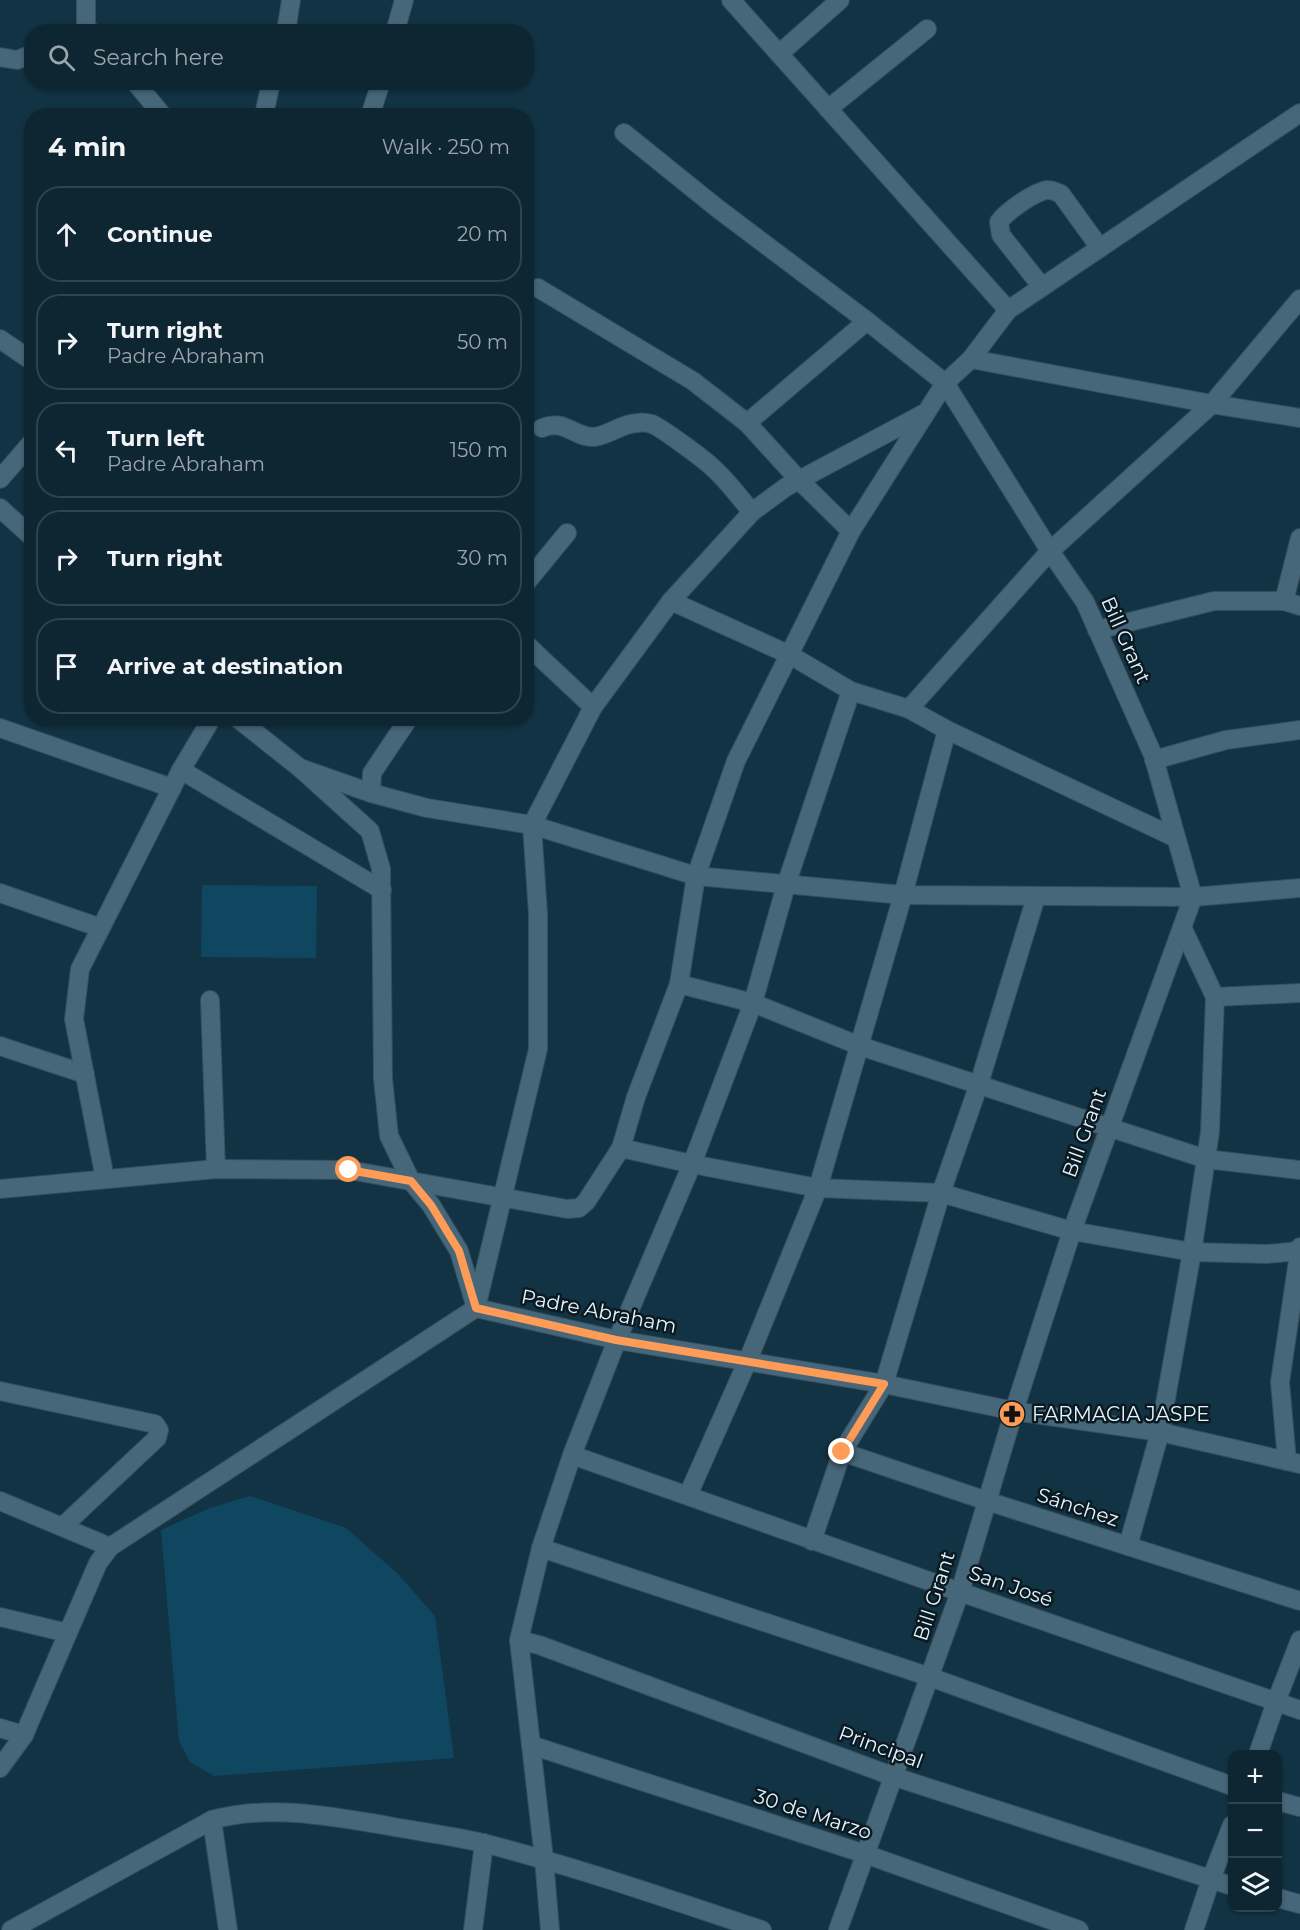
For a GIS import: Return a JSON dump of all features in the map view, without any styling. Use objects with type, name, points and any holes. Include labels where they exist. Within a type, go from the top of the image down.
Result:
[{"type":"street","points":[[84,24],[86,0]]},
{"type":"street","points":[[287,24],[291,0]]},
{"type":"street","points":[[397,24],[404,0]]},
{"type":"street","points":[[731,0],[1008,310]]},
{"type":"street","points":[[779,54],[840,0]]},
{"type":"street","points":[[828,109],[927,29]]},
{"type":"street","points":[[0,57],[17,60],[24,57]]},
{"type":"street","points":[[142,90],[157,108]]},
{"type":"street","points":[[265,108],[269,90]]},
{"type":"street","points":[[373,108],[378,90]]},
{"type":"street","points":[[0,1189],[216,1169],[349,1170],[567,1209],[579,1208],[586,1202],[621,1148],[636,1097],[679,984],[696,876],[736,761],[851,531],[945,383],[971,359],[1008,310],[1300,113]]},
{"type":"street","name":"Bill Grant","points":[[624,133],[717,208],[945,383],[1050,551],[1085,602],[1154,760],[1193,897],[1072,1231],[960,1592],[837,1930]]},
{"type":"street","points":[[1042,287],[1000,235],[999,222],[1006,213],[1044,190],[1062,194],[1100,248]]},
{"type":"street","points":[[538,288],[693,381],[747,423],[799,480],[851,531]]},
{"type":"street","points":[[909,709],[1050,551],[1212,404],[1300,299]]},
{"type":"street","points":[[747,423],[867,321]]},
{"type":"street","points":[[0,339],[24,356]]},
{"type":"street","points":[[971,359],[1300,418]]},
{"type":"street","points":[[0,1768],[24,1735],[98,1563],[110,1547],[476,1308],[538,1049],[538,914],[532,825],[593,707],[671,601],[752,512],[786,487],[926,412]]},
{"type":"street","points":[[542,428],[550,424],[584,436],[595,436],[610,433],[628,424],[640,422],[654,424],[712,467],[752,512]]},
{"type":"street","points":[[0,479],[24,451]]},
{"type":"street","points":[[3,518],[24,532]]},
{"type":"street","points":[[534,573],[567,533]]},
{"type":"street","points":[[1097,630],[1214,601],[1292,603],[1300,538]]},
{"type":"street","points":[[671,601],[790,655],[851,691],[909,709],[946,730],[1176,838]]},
{"type":"street","points":[[534,652],[593,707]]},
{"type":"street","points":[[550,1930],[519,1640],[541,1548],[572,1455],[616,1340],[692,1164],[753,1003],[786,885],[851,691]]},
{"type":"street","points":[[105,1179],[74,1019],[80,969],[181,770],[207,726]]},
{"type":"street","points":[[247,726],[300,768],[370,831],[381,869],[383,1079],[389,1137],[411,1181],[431,1205],[459,1251],[476,1308]]},
{"type":"street","points":[[370,793],[372,773],[404,726]]},
{"type":"street","points":[[0,728],[172,788]]},
{"type":"street","points":[[688,1495],[748,1360],[818,1188],[903,895],[946,730]]},
{"type":"street","points":[[1154,760],[1226,740],[1300,730]]},
{"type":"street","points":[[300,768],[370,793],[427,808],[532,825],[696,876],[903,895],[1193,897],[1300,888]]},
{"type":"street","points":[[181,770],[382,890]]},
{"type":"street","points":[[0,893],[101,928]]},
{"type":"street","points":[[812,1541],[842,1452],[884,1384],[941,1193],[979,1084],[1036,897]]},
{"type":"street","points":[[1128,1546],[1160,1432],[1192,1252],[1210,1132],[1215,997],[1182,927]]},
{"type":"street","points":[[679,984],[753,1003],[860,1046],[1206,1159],[1300,1170]]},
{"type":"street","points":[[1215,997],[1300,993]]},
{"type":"street","points":[[210,1000],[216,1169]]},
{"type":"street","points":[[0,1047],[85,1074]]},
{"type":"street","points":[[621,1148],[818,1188],[941,1193],[1072,1231],[1192,1252],[1267,1254],[1300,1249],[1281,1382],[1293,1462]]},
{"type":"street","name":"Padre Abraham","points":[[476,1308],[616,1340],[884,1384],[1014,1412],[1160,1432],[1293,1462]]},
{"type":"street","points":[[0,1391],[155,1424],[159,1430],[157,1438],[62,1527]]},
{"type":"street","name":"Sánchez","points":[[842,1452],[1300,1601]]},
{"type":"street","name":"San José","points":[[572,1455],[812,1541],[1300,1710]]},
{"type":"street","points":[[0,1501],[110,1547]]},
{"type":"street","points":[[541,1548],[930,1677],[1228,1784]]},
{"type":"street","points":[[0,1617],[68,1633]]},
{"type":"street","name":"Principal","points":[[519,1640],[539,1645],[892,1776],[1228,1885]]},
{"type":"street","points":[[1260,1750],[1300,1640]]},
{"type":"street","points":[[0,1728],[24,1735]]},
{"type":"street","name":"30 de Marzo","points":[[531,1744],[865,1854],[1079,1930]]},
{"type":"street","points":[[1282,1801],[1300,1807]]},
{"type":"street","points":[[10,1930],[212,1820],[260,1812],[323,1815],[484,1843],[544,1859],[762,1930]]},
{"type":"street","points":[[212,1820],[228,1930],[240,1930]]},
{"type":"street","points":[[1194,1930],[1228,1838]]},
{"type":"street","points":[[473,1930],[484,1843]]},
{"type":"street","points":[[1282,1899],[1300,1904]]},
{"type":"shaded area","points":[[202,885],[317,886],[316,958],[201,957]]},
{"type":"shaded area","points":[[250,1496],[346,1528],[398,1574],[435,1616],[454,1758],[214,1776],[190,1762],[179,1741],[161,1530],[210,1508]]},
{"type":"place","name":"FARMACIA JASPE","points":[[1012,1414]]},
{"type":"route","points":[[349,1170],[411,1181],[431,1205],[459,1251],[476,1308],[616,1340],[884,1384],[842,1452]]}]
